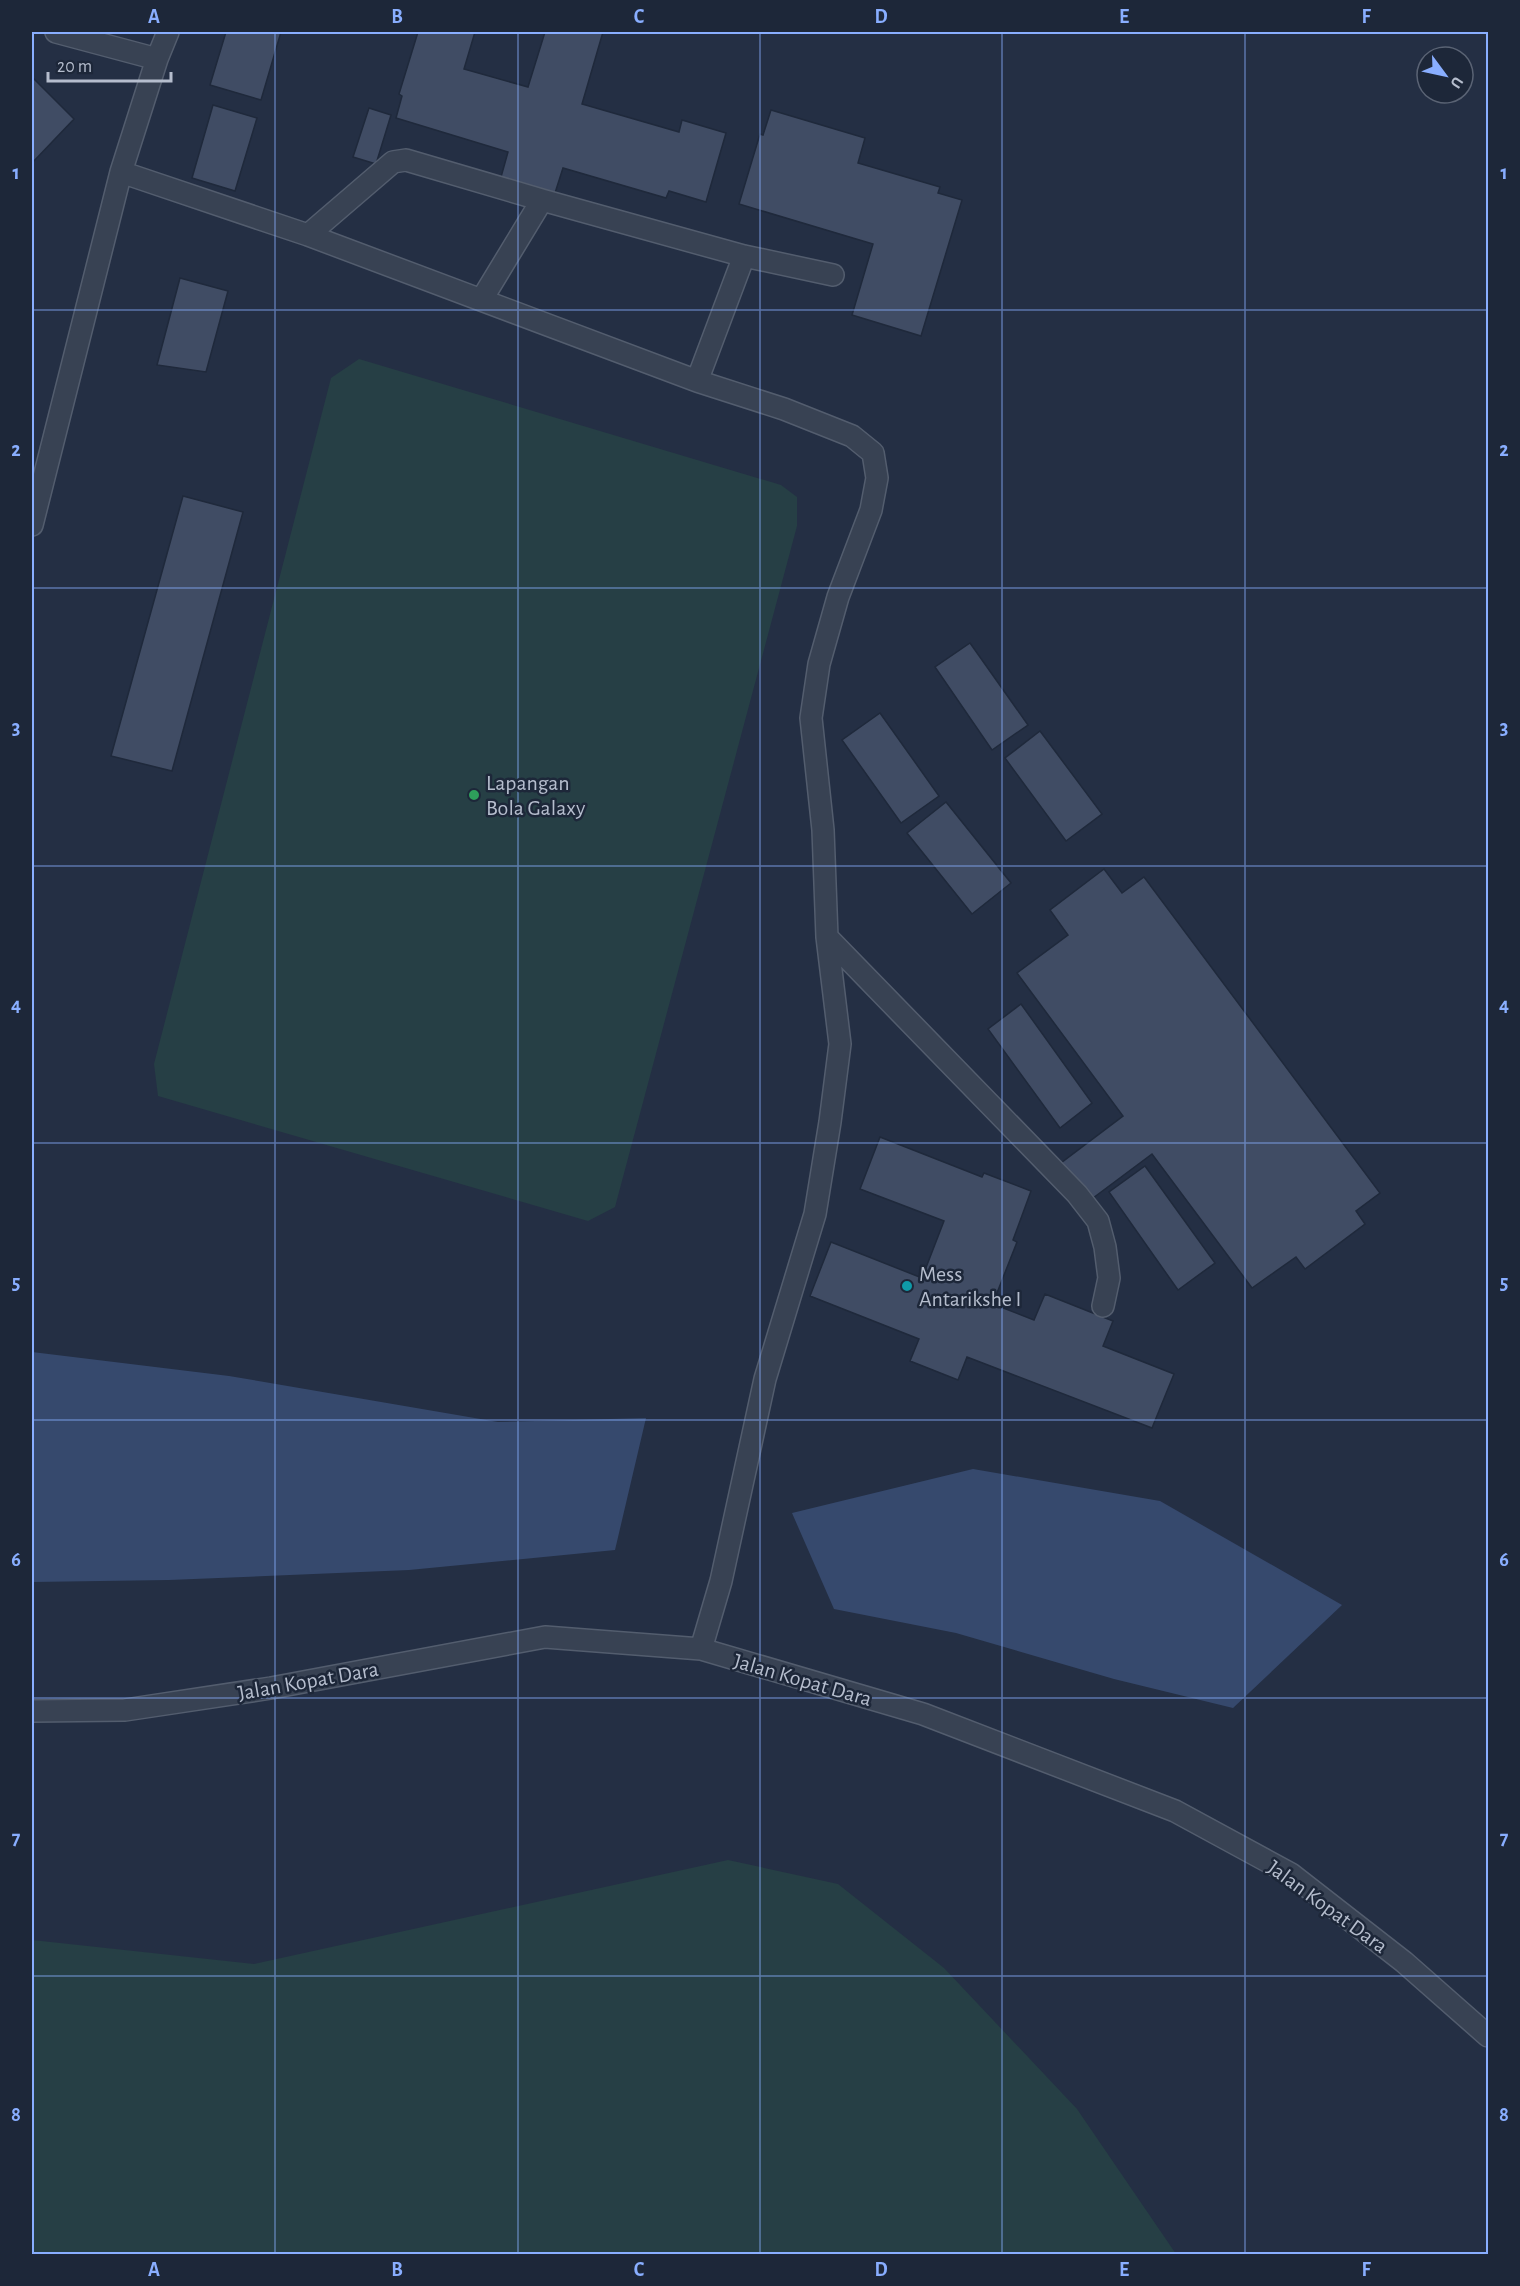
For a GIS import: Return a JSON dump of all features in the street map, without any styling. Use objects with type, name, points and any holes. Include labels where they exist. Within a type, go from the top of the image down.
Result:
[{"type":"lane","points":[[56,32],[157,59]]},
{"type":"lane","points":[[32,525],[121,172],[157,59],[168,32]]},
{"type":"lane","points":[[308,235],[393,162],[406,160],[744,256],[833,275]]},
{"type":"lane","points":[[121,172],[308,235],[697,381],[784,409],[852,436],[873,453],[877,478],[871,510],[838,597],[819,664],[811,718],[823,830],[827,938],[840,1044],[830,1122],[815,1214],[765,1379],[721,1581],[701,1649]]},
{"type":"lane","points":[[482,299],[542,200]]},
{"type":"lane","points":[[697,381],[744,256]]},
{"type":"lane","points":[[827,938],[1077,1194],[1098,1221],[1106,1247],[1109,1278],[1103,1306]]},
{"type":"lane","name":"Jalan Kopat Dara","points":[[32,1711],[125,1710],[271,1688],[545,1637],[701,1649],[923,1714],[1175,1811],[1291,1874],[1404,1962],[1488,2036]]},
{"type":"green space","name":"Lapangan Bola Galaxy","points":[[359,359],[781,485],[797,497],[797,526],[615,1207],[588,1221],[158,1096],[154,1064],[331,378]]},
{"type":"green space","points":[[728,1860],[838,1884],[944,1968],[1077,2109],[1176,2254],[32,2254],[32,1940],[254,1964]]},
{"type":"water","points":[[32,1352],[229,1376],[498,1422],[646,1418],[615,1550],[409,1570],[169,1580],[32,1582]]},
{"type":"water","points":[[973,1469],[1160,1501],[1342,1605],[1233,1708],[1114,1679],[956,1633],[834,1609],[792,1513]]},
{"type":"building","points":[[226,32],[281,32],[261,100],[210,85]]},
{"type":"building","points":[[418,32],[475,32],[464,69],[528,87],[545,32],[603,32],[582,104],[679,132],[682,120],[726,133],[706,202],[669,191],[666,198],[563,168],[555,193],[501,177],[508,152],[396,118],[402,96],[399,94]]},
{"type":"building","points":[[32,77],[74,119],[32,163]]},
{"type":"building","points":[[213,105],[257,118],[235,191],[192,178]]},
{"type":"building","points":[[369,108],[391,115],[376,164],[353,157]]},
{"type":"building","points":[[771,110],[865,138],[858,163],[940,187],[938,193],[962,200],[921,336],[852,315],[873,244],[739,204],[760,134],[763,135]]},
{"type":"building","points":[[180,278],[228,291],[206,372],[157,365]]},
{"type":"building","points":[[183,496],[243,512],[172,771],[111,756]]},
{"type":"building","points":[[970,643],[1028,725],[992,750],[935,667]]},
{"type":"building","points":[[880,713],[939,796],[901,823],[842,740]]},
{"type":"building","points":[[1040,731],[1102,814],[1066,841],[1005,758]]},
{"type":"building","points":[[946,802],[1011,883],[972,914],[907,833]]},
{"type":"building","points":[[1104,869],[1122,893],[1144,877],[1380,1193],[1356,1211],[1365,1224],[1305,1269],[1296,1257],[1252,1288],[1152,1154],[1089,1201],[1061,1163],[1123,1116],[1017,973],[1068,935],[1050,910]]},
{"type":"building","points":[[1021,1004],[1092,1103],[1060,1128],[988,1029]]},
{"type":"building","name":"Mess Antarikshe I","points":[[880,1137],[982,1177],[984,1173],[1031,1191],[1013,1240],[1017,1242],[995,1298],[990,1297],[988,1302],[1034,1320],[1045,1294],[1113,1321],[1103,1346],[1174,1374],[1152,1428],[967,1357],[958,1380],[910,1361],[919,1339],[810,1296],[831,1242],[922,1278],[944,1221],[860,1189]]},
{"type":"building","points":[[1145,1166],[1215,1263],[1178,1290],[1109,1192]]},
{"type":"place","name":"Lapangan Bola Galaxy","points":[[474,795]]},
{"type":"place","name":"Mess Antarikshe I","points":[[907,1286]]}]
